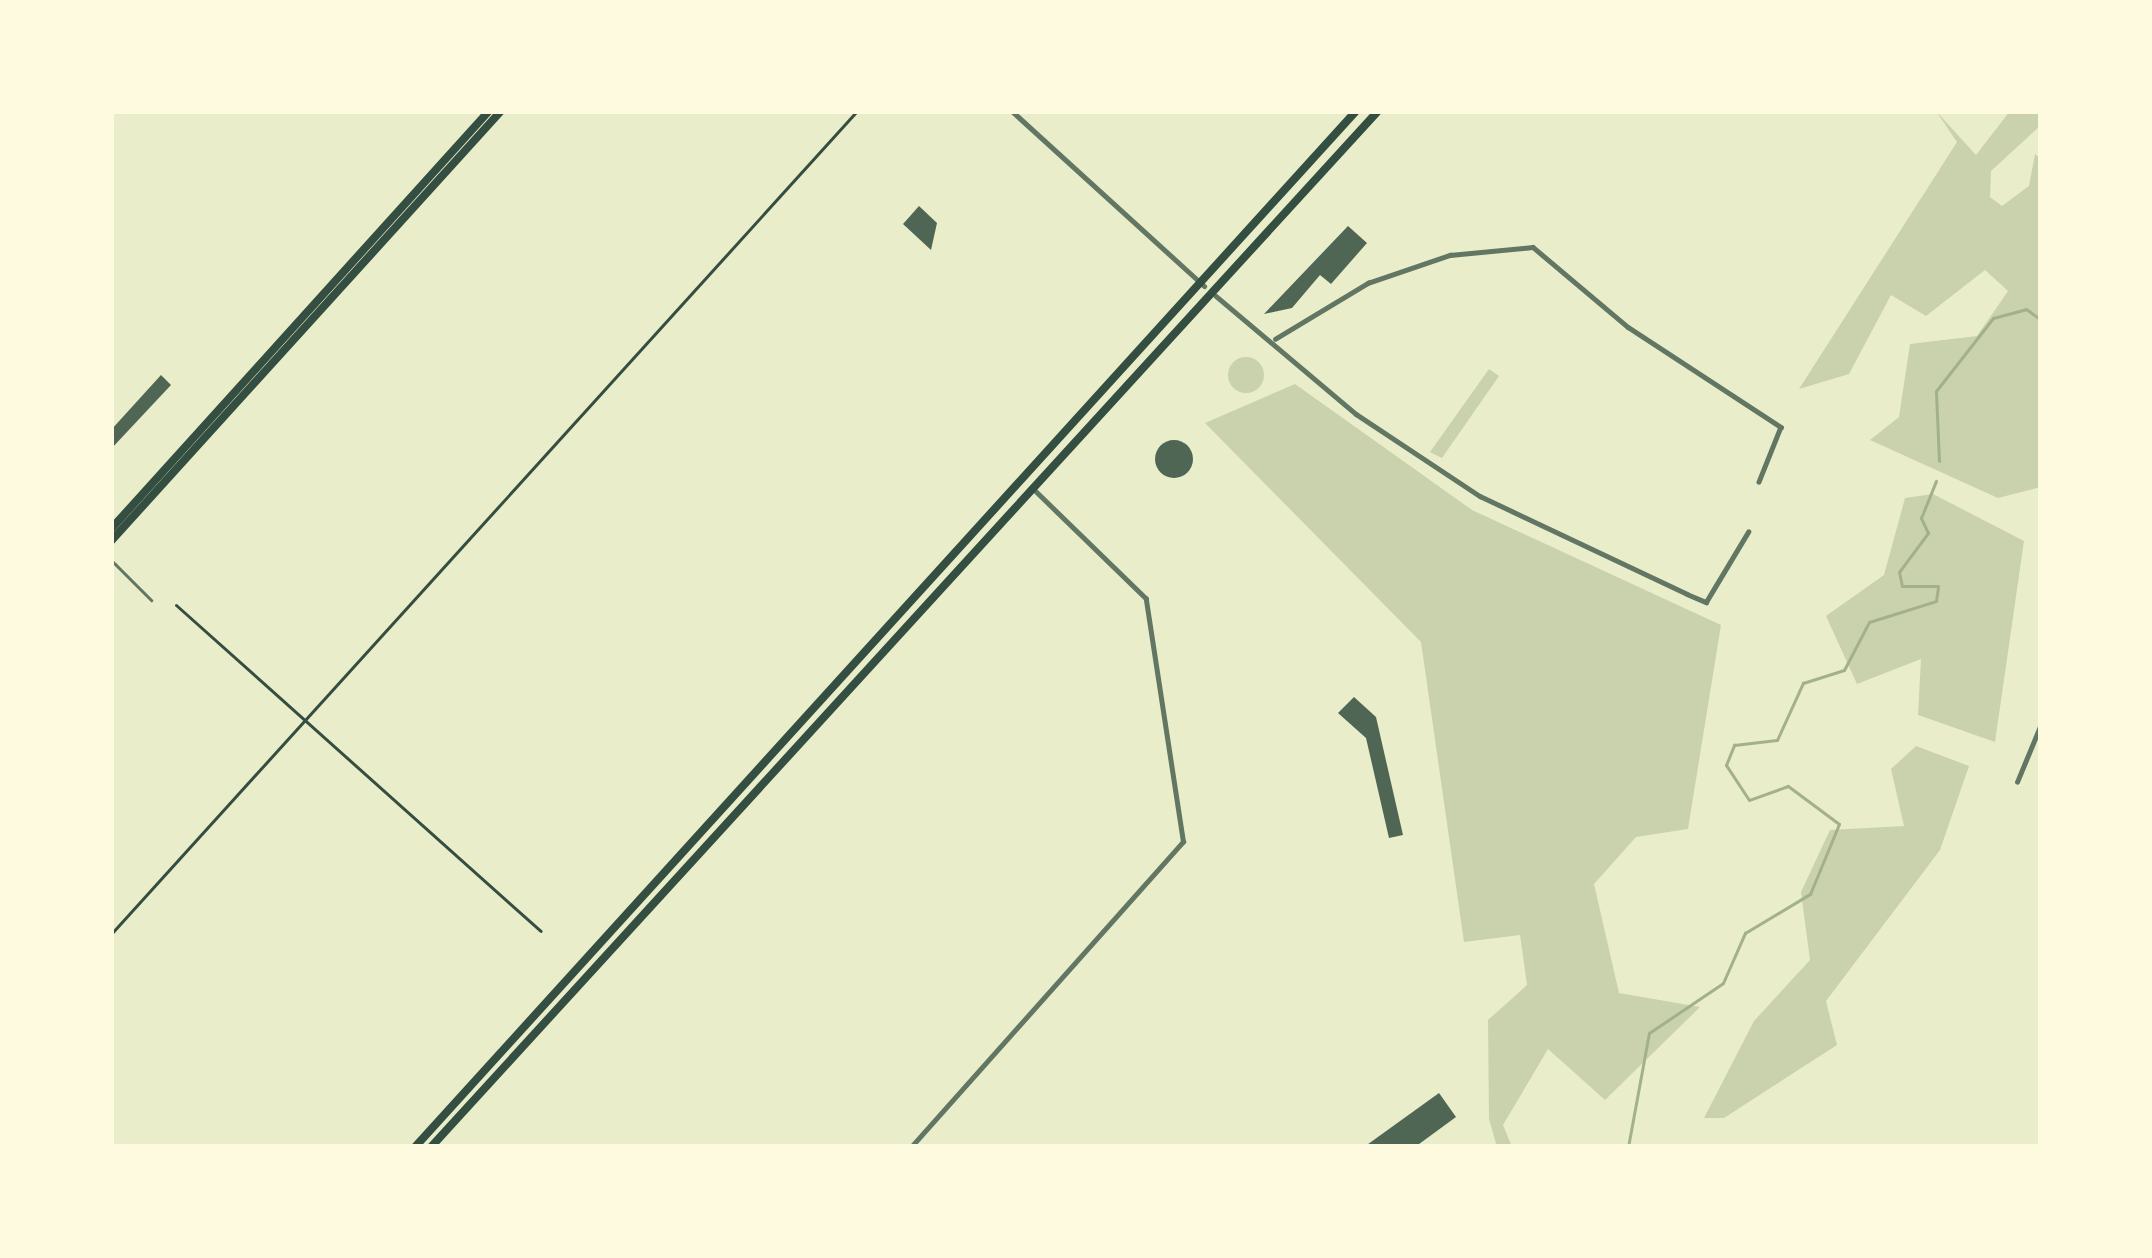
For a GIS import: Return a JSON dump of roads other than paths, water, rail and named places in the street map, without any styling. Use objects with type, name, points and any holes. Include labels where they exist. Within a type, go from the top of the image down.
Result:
[{"type":"main road","points":[[485,123],[489,111]]},
{"type":"main road","points":[[111,542],[432,180],[501,111]]},
{"type":"main road","points":[[415,1147],[1204,286],[1356,111]]},
{"type":"main road","points":[[431,1147],[1216,296],[1378,111]]},
{"type":"main road","points":[[1204,286],[1216,296]]},
{"type":"main road","points":[[111,529],[257,375]]},
{"type":"main road","points":[[781,748],[791,756]]},
{"type":"street","points":[[1012,111],[1204,286]]},
{"type":"street","points":[[1275,338],[1368,283],[1450,255],[1533,248],[1628,327],[1781,427],[1760,482]]},
{"type":"street","points":[[1216,296],[1275,338],[1356,414],[1506,512],[1706,602],[1748,532]]},
{"type":"street","points":[[911,1147],[1183,842],[1146,598],[1036,491]]},
{"type":"street","points":[[2018,782],[2041,724]]},
{"type":"lane","points":[[111,560],[152,600]]},
{"type":"waterway","points":[[1939,461],[1936,391],[1993,318],[2026,309],[2041,320]]},
{"type":"waterway","points":[[1628,1147],[1649,1033],[1723,983],[1745,933],[1810,894],[1839,824],[1788,786],[1749,800],[1726,765],[1734,745],[1777,740],[1803,683],[1844,670],[1869,622],[1936,601],[1938,586],[1902,586],[1899,572],[1928,533],[1921,518],[1936,481]]}]
